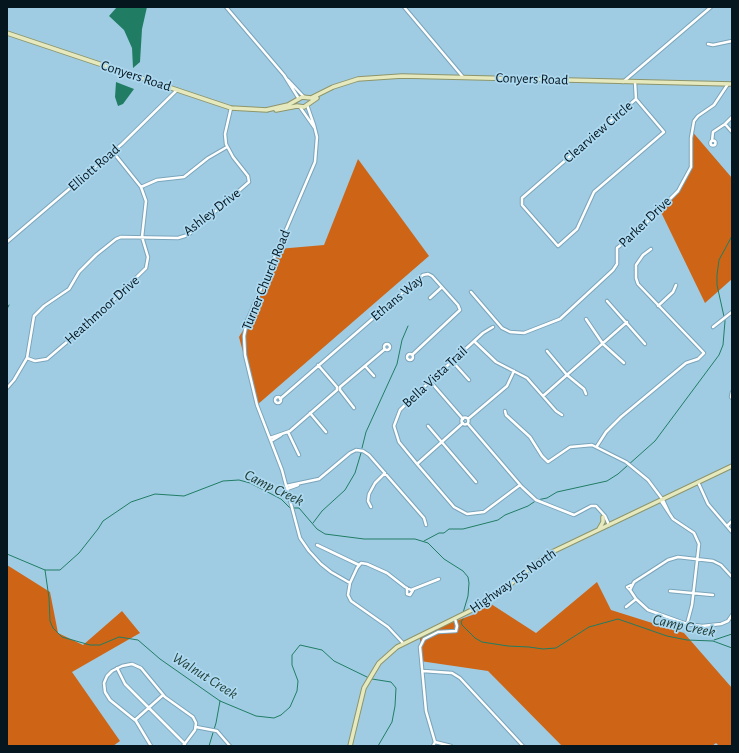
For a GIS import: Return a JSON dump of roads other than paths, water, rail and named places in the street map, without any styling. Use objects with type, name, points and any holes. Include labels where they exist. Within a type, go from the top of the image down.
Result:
[{"type":"main road","name":"Conyers Road","points":[[7,33],[231,108],[280,110],[307,105],[334,87]]},
{"type":"main road","name":"Conyers Road","points":[[266,110],[285,106],[298,99],[313,98],[334,87],[358,79],[402,76],[730,84]]},
{"type":"main road","points":[[305,98],[307,105]]},
{"type":"main road","points":[[298,99],[300,106]]},
{"type":"main road","name":"Highway 155 North","points":[[350,746],[364,688],[371,674],[385,657],[403,643],[455,619],[494,598],[541,558],[732,466]]},
{"type":"main road","points":[[598,530],[602,525],[603,517]]},
{"type":"street","points":[[226,7],[284,76],[305,98]]},
{"type":"street","points":[[404,7],[463,77]]},
{"type":"street","points":[[622,82],[711,7]]},
{"type":"street","points":[[708,44],[713,45],[732,41]]},
{"type":"street","points":[[284,76],[298,99]]},
{"type":"street","points":[[636,82],[636,99]]},
{"type":"street","name":"Parker Drive","points":[[471,292],[502,328],[510,332],[519,334],[529,332],[560,319],[613,270],[617,264],[617,248],[638,231],[678,191],[691,167],[691,138],[694,122],[698,116],[714,105],[730,84]]},
{"type":"street","name":"Elliott Road","points":[[7,242],[113,152],[177,89]]},
{"type":"street","name":"Clearview Circle","points":[[636,99],[664,132],[594,192],[577,228],[558,246],[522,205],[522,198],[636,99]]},
{"type":"street","name":"Turner Church Road","points":[[307,105],[314,127],[317,146],[315,162],[247,321],[244,336],[245,355],[257,405],[287,487],[299,534],[309,551],[325,568],[350,583]]},
{"type":"street","name":"Turner Church Road","points":[[300,106],[314,127]]},
{"type":"street","points":[[141,187],[157,180],[184,177],[208,158],[227,147],[225,134],[231,108]]},
{"type":"street","points":[[712,141],[713,132],[732,117]]},
{"type":"street","points":[[725,124],[732,132]]},
{"type":"street","name":"Ashley Drive","points":[[7,388],[14,380],[27,358],[34,316],[39,310],[69,290],[85,265],[116,239],[121,237],[178,238],[188,235],[249,182],[248,176],[227,147]]},
{"type":"street","name":"Heathmoor Drive","points":[[27,358],[35,361],[47,359],[143,273],[146,268],[148,257],[142,237],[147,208],[141,187],[113,152]]},
{"type":"street","points":[[597,446],[611,426],[686,363],[698,359],[704,353],[669,314],[658,306],[638,284],[636,278],[638,260],[651,249]]},
{"type":"street","name":"Ethans Way","points":[[280,398],[424,274],[430,275],[459,306],[460,310],[412,355]]},
{"type":"street","points":[[658,306],[673,292],[676,285]]},
{"type":"street","points":[[430,298],[442,287]]},
{"type":"street","points":[[607,301],[645,344]]},
{"type":"street","points":[[713,327],[732,312]]},
{"type":"street","points":[[586,319],[603,344],[624,363]]},
{"type":"street","points":[[543,396],[627,322]]},
{"type":"street","name":"Bella Vista Trail","points":[[493,328],[488,329],[474,341],[400,410],[394,426],[399,442],[417,464],[454,507],[467,514],[484,512],[520,485]]},
{"type":"street","points":[[474,341],[496,362],[527,378],[556,411],[562,415]]},
{"type":"street","points":[[270,440],[288,432],[385,348]]},
{"type":"street","points":[[548,351],[567,375],[584,389],[586,394]]},
{"type":"street","points":[[452,361],[469,380]]},
{"type":"street","points":[[318,365],[354,408]]},
{"type":"street","points":[[365,366],[374,376]]},
{"type":"street","points":[[468,424],[468,419],[507,386],[514,372]]},
{"type":"street","points":[[430,381],[463,418],[468,419]]},
{"type":"street","points":[[732,392],[732,398]]},
{"type":"street","points":[[505,411],[506,415],[524,431],[548,462],[570,447],[592,445],[597,446],[641,473],[662,500],[668,513],[674,520],[689,528],[695,535],[699,546],[694,594],[688,624]]},
{"type":"street","points":[[310,413],[326,432]]},
{"type":"street","points":[[417,464],[463,423],[463,418]]},
{"type":"street","points":[[463,423],[468,424],[520,485],[536,500],[563,512],[574,515],[596,506],[608,525]]},
{"type":"street","points":[[428,426],[476,482]]},
{"type":"street","points":[[288,432],[298,455]]},
{"type":"street","points":[[287,487],[321,478],[349,453],[356,450],[368,453],[424,518],[426,525]]},
{"type":"street","points":[[371,507],[368,501],[369,493],[375,483],[385,473]]},
{"type":"street","points":[[698,482],[708,504],[732,532]]},
{"type":"street","points":[[600,511],[608,525]]},
{"type":"street","points":[[727,526],[732,521]]},
{"type":"street","points":[[317,545],[359,565],[367,564],[381,570],[407,588],[413,590]]},
{"type":"street","points":[[732,577],[718,563],[682,556],[671,559],[631,585],[630,590],[636,599],[655,614],[688,624],[705,626],[721,624],[728,621],[732,615]]},
{"type":"street","points":[[359,565],[350,583],[348,595],[351,601],[388,627],[403,643]]},
{"type":"street","points":[[407,588],[407,594],[410,595],[413,590],[439,579]]},
{"type":"street","points":[[670,591],[713,595]]},
{"type":"street","points":[[626,607],[636,599]]},
{"type":"street","points":[[433,746],[435,742],[426,711],[420,647],[422,642],[438,632],[454,632],[458,626],[455,619]]},
{"type":"street","points":[[117,668],[125,684],[184,745],[194,734],[196,727],[195,720],[192,715],[163,695],[140,667],[130,664],[117,668],[106,678],[104,684],[105,692],[110,700],[135,720],[151,746]]},
{"type":"street","points":[[422,670],[452,673],[460,678],[523,746]]},
{"type":"street","points":[[135,720],[163,695]]},
{"type":"street","points":[[196,727],[217,731],[230,746]]},
{"type":"street","points":[[435,742],[451,746]]},
{"type":"waterway","points":[[424,541],[439,533],[444,533],[449,529],[463,529],[498,520],[505,515],[528,506],[537,500],[547,498],[557,492],[607,481],[618,474],[655,441],[719,355],[723,345],[725,321],[717,285],[717,275],[719,260],[732,236]]},
{"type":"waterway","points":[[7,309],[9,305]]},
{"type":"waterway","points":[[362,448],[366,432],[397,364],[402,340],[408,326]]},
{"type":"waterway","points":[[313,523],[322,511],[345,490],[355,473],[361,453]]},
{"type":"waterway","name":"Camp Creek","points":[[7,554],[45,570],[60,570],[79,553],[103,521],[131,502],[155,494],[184,496],[223,481],[239,480],[250,483],[281,499],[290,508]]},
{"type":"waterway","name":"Camp Creek","points":[[293,508],[299,508],[317,529],[325,534],[364,539],[415,539],[428,543],[444,559],[463,571],[468,577],[468,596],[463,613]]},
{"type":"waterway","name":"Walnut Creek","points":[[45,570],[49,598],[50,621],[53,628],[62,637],[90,645],[100,645],[119,637],[138,640],[160,659],[220,701],[256,716],[274,718],[281,715],[290,707],[297,691],[298,681],[292,665],[292,655],[300,645],[322,650],[334,661],[369,678]]},
{"type":"waterway","name":"Camp Creek","points":[[463,619],[461,622],[462,625],[475,638],[482,642],[508,646],[543,649],[556,648],[589,627],[618,619],[667,636],[687,640],[713,641],[732,648]]},
{"type":"waterway","points":[[714,640],[732,634]]},
{"type":"waterway","name":"Walnut Creek","points":[[372,679],[391,682],[396,688],[392,722],[378,746]]},
{"type":"waterway","points":[[209,746],[216,723],[220,701]]}]
